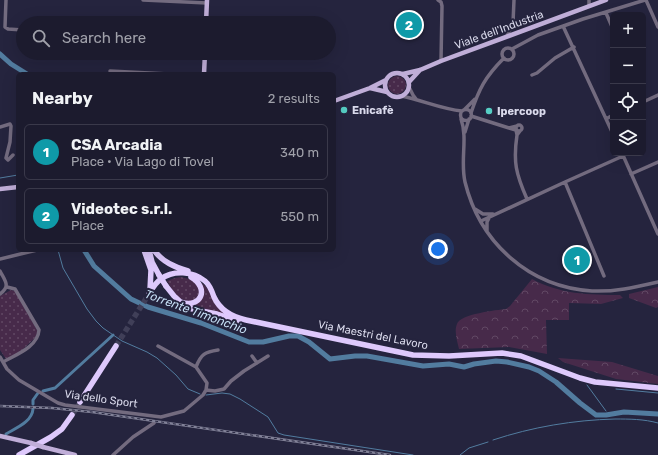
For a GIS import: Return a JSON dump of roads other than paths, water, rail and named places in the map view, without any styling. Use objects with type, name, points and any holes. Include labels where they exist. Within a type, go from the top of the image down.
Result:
[{"type":"highway","points":[[145,252],[152,277],[149,294]]},
{"type":"highway","points":[[150,252],[152,262],[166,286],[179,301],[191,309],[209,312],[238,321],[274,326]]},
{"type":"highway","points":[[156,252],[163,260],[195,274],[206,281],[212,293]]},
{"type":"highway","points":[[149,294],[161,279],[171,274],[190,274],[206,281]]},
{"type":"highway","points":[[149,294],[159,284],[171,277],[179,276],[191,277],[202,281],[212,293]]},
{"type":"highway","points":[[179,301],[188,304],[194,303],[201,297],[201,287],[196,280],[191,277]]},
{"type":"highway","name":"Via Maestri del Lavoro","points":[[212,293],[222,308],[232,316],[274,326],[413,355],[449,356],[492,353],[512,354],[595,382],[658,388]]},
{"type":"highway","points":[[80,402],[116,346]]},
{"type":"highway","points":[[19,455],[62,429],[72,415]]},
{"type":"main road","name":"Viale dell'Industria","points":[[336,100],[370,88],[386,80],[393,74],[403,74],[420,70],[606,0]]},
{"type":"main road","points":[[206,16],[207,2]]},
{"type":"main road","points":[[204,72],[205,60]]},
{"type":"main road","name":"Viale dell'Industria","points":[[401,96],[406,93],[409,85],[420,70]]},
{"type":"main road","points":[[403,74],[407,78],[409,85]]},
{"type":"main road","points":[[386,80],[387,92]]},
{"type":"main road","points":[[370,88],[387,92],[392,96],[401,96]]},
{"type":"main road","points":[[0,189],[16,187]]},
{"type":"main road","points":[[2,436],[66,454],[75,455]]},
{"type":"street","points":[[6,0],[5,27],[8,29],[16,30]]},
{"type":"street","points":[[143,0],[207,2]]},
{"type":"street","points":[[438,0],[441,4],[441,61]]},
{"type":"street","points":[[507,36],[513,23],[514,0]]},
{"type":"street","points":[[589,0],[589,6]]},
{"type":"street","points":[[504,58],[502,55],[503,49],[512,49],[527,40],[563,26],[646,0],[658,27]]},
{"type":"street","points":[[606,13],[610,22]]},
{"type":"street","points":[[513,23],[517,33]]},
{"type":"street","points":[[563,26],[610,128]]},
{"type":"street","points":[[532,75],[537,73],[555,58],[574,47]]},
{"type":"street","points":[[504,58],[509,60],[512,58],[514,54],[512,49]]},
{"type":"street","points":[[504,58],[493,69],[475,98],[464,135],[462,156],[463,171],[474,209],[487,231],[505,254],[535,276],[554,283],[592,291],[622,290],[658,282]]},
{"type":"street","points":[[110,71],[130,72]]},
{"type":"street","points":[[409,85],[417,100]]},
{"type":"street","points":[[646,99],[658,95]]},
{"type":"street","points":[[401,96],[452,110],[468,110],[470,116]]},
{"type":"street","points":[[464,135],[461,117],[463,110],[475,98]]},
{"type":"street","points":[[452,110],[466,120],[470,116]]},
{"type":"street","points":[[470,116],[518,130],[514,155],[515,164],[520,183],[527,199]]},
{"type":"street","points":[[606,119],[610,117]]},
{"type":"street","points":[[0,127],[10,124],[11,126],[10,142],[6,158],[8,160],[13,155]]},
{"type":"street","points":[[481,221],[618,156]]},
{"type":"street","points":[[623,156],[656,224],[658,234]]},
{"type":"street","points":[[631,174],[658,162]]},
{"type":"street","points":[[565,182],[604,276]]},
{"type":"street","points":[[474,209],[483,214],[496,214]]},
{"type":"street","points":[[487,231],[487,222],[490,217]]},
{"type":"street","points":[[0,259],[29,252]]},
{"type":"street","points":[[0,271],[7,284],[7,287]]},
{"type":"street","points":[[0,294],[7,287]]},
{"type":"street","points":[[3,362],[29,347],[38,336],[39,330],[15,289],[7,287]]},
{"type":"street","points":[[158,346],[196,367],[207,383],[205,393],[224,389],[236,377],[268,356]]},
{"type":"street","points":[[196,367],[202,356],[207,352],[218,350]]},
{"type":"street","points":[[252,356],[257,363]]},
{"type":"street","name":"Via dello Sport","points":[[0,357],[7,369],[19,380],[51,399],[65,405],[166,417],[184,411],[205,393]]},
{"type":"street","points":[[113,455],[133,437],[154,424]]},
{"type":"street","points":[[0,440],[2,436]]},
{"type":"waterway","name":"Torrente Timonchio","points":[[0,54],[11,64],[24,72]]},
{"type":"waterway","points":[[0,178],[16,175]]},
{"type":"waterway","points":[[59,252],[63,268],[87,309],[96,321],[103,328],[122,341],[157,358],[176,375],[188,389],[200,394]]},
{"type":"waterway","name":"Torrente Timonchio","points":[[85,252],[94,266],[131,299],[148,307],[201,323],[249,342],[263,342],[289,336],[298,336],[309,342],[330,359],[367,356],[423,366],[449,364],[464,367],[496,361],[507,362],[539,371],[556,382],[596,415],[624,412],[658,414]]},
{"type":"waterway","points":[[43,391],[55,388],[113,335]]},
{"type":"waterway","points":[[587,385],[606,411]]},
{"type":"waterway","points":[[616,389],[658,393]]},
{"type":"waterway","points":[[33,404],[33,400],[38,393]]},
{"type":"waterway","points":[[206,395],[222,393],[230,394],[240,399],[268,417],[278,433],[284,435],[413,455]]},
{"type":"waterway","points":[[6,434],[27,421],[30,418],[33,409]]},
{"type":"waterway","points":[[493,440],[538,428],[584,421],[631,419],[658,423]]},
{"type":"waterway","points":[[460,455],[469,448],[488,442]]},
{"type":"tunnel","points":[[116,346],[147,297]]},
{"type":"tunnel","points":[[72,415],[80,403]]},
{"type":"railway","points":[[0,406],[52,408],[92,412],[390,455]]},
{"type":"place","name":"Videotec s.r.l.","points":[[409,25]]},
{"type":"place","name":"Enicafè","points":[[344,110]]},
{"type":"place","name":"Ipercoop","points":[[489,111]]},
{"type":"place","name":"CSA Arcadia","points":[[577,260]]}]
